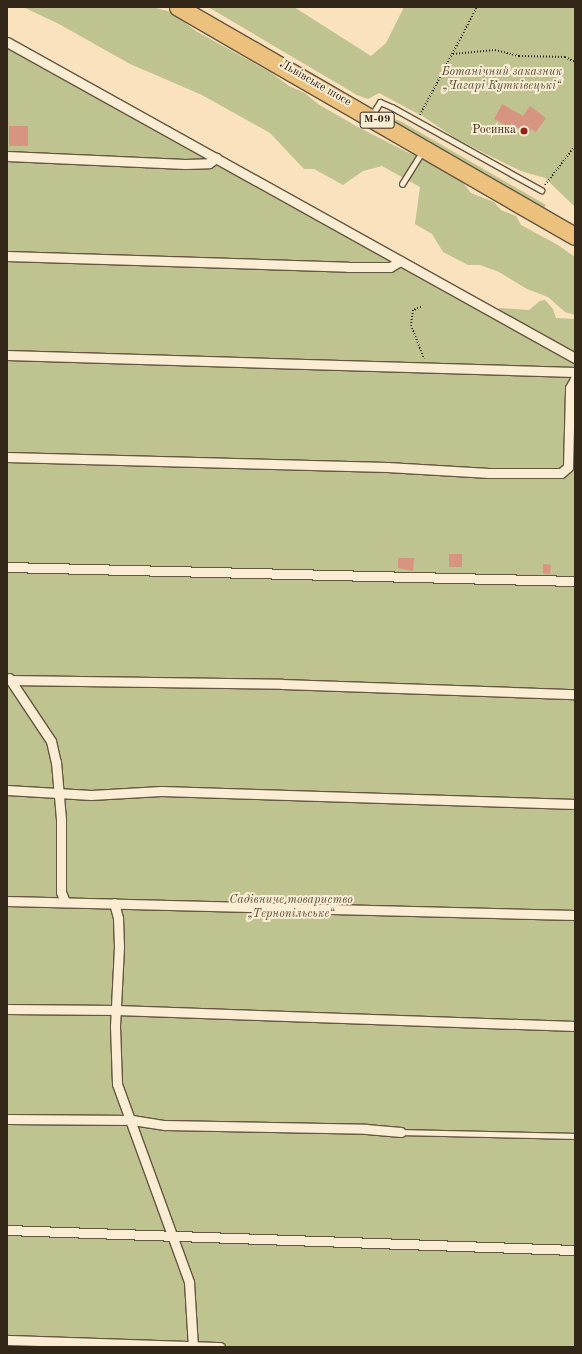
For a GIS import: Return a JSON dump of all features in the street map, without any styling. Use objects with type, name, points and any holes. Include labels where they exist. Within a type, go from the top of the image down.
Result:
[{"type":"highway","name":"Львівське шосе","points":[[178,7],[371,116],[575,236]]},
{"type":"street","points":[[7,42],[575,358]]},
{"type":"street","points":[[7,156],[185,164],[208,163],[216,158]]},
{"type":"street","points":[[7,256],[348,267],[390,267],[400,260]]},
{"type":"street","points":[[7,355],[429,369],[575,372]]},
{"type":"street","points":[[7,457],[387,467],[489,473],[562,473],[568,467],[570,396],[575,379]]},
{"type":"street","points":[[7,567],[575,581]]},
{"type":"street","points":[[8,678],[235,682],[575,694]]},
{"type":"street","points":[[8,678],[51,741],[58,793],[61,892],[65,902]]},
{"type":"street","points":[[7,790],[91,795],[161,791],[575,804]]},
{"type":"street","points":[[7,901],[114,903],[292,910],[575,915]]},
{"type":"street","points":[[114,903],[118,918],[119,948],[116,1010],[117,1084],[124,1110],[132,1120],[190,1282],[193,1347]]},
{"type":"street","points":[[7,1009],[116,1010],[575,1026]]},
{"type":"street","points":[[7,1119],[132,1120],[165,1125],[366,1129],[401,1132]]},
{"type":"street","points":[[7,1230],[575,1250]]},
{"type":"street","points":[[7,1340],[220,1347]]},
{"type":"lane","points":[[371,116],[380,102],[418,119],[541,190]]},
{"type":"lane","points":[[402,184],[424,148]]},
{"type":"lane","points":[[401,1132],[575,1136]]},
{"type":"path","points":[[418,119],[478,7]]},
{"type":"path","points":[[453,54],[495,50],[519,56],[565,57],[575,62]]},
{"type":"path","points":[[541,190],[575,146]]},
{"type":"path","points":[[421,307],[413,310],[411,325],[429,369]]},
{"type":"green space","points":[[23,7],[152,7],[171,12],[196,31],[270,72],[289,86],[305,93],[318,104],[356,126],[407,152],[445,168],[460,179],[471,193],[494,202],[501,210],[516,216],[521,225],[558,245],[575,257],[575,315],[565,312],[548,297],[527,289],[499,272],[480,265],[468,265],[443,252],[432,234],[415,224],[420,187],[382,166],[363,171],[343,185],[314,169],[304,169],[270,133],[202,95],[130,64],[59,24]]},
{"type":"green space","name":"Ботанічний заказник „Чагарі Кутківецькі“","points":[[208,7],[294,7],[371,56],[386,43],[404,7],[575,7],[575,207],[545,178],[521,171],[486,154],[455,138],[424,117],[379,93],[368,99],[357,95]]},
{"type":"green space","name":"Садівниче товариство „Тернопільське“","points":[[7,42],[575,358],[568,468],[575,468],[575,1347],[7,1347]]},
{"type":"green space","points":[[382,114],[402,122],[546,205],[542,211],[380,116]]},
{"type":"green space","points":[[545,300],[553,309],[556,318],[575,319],[575,355],[540,332],[500,312],[499,308],[529,310],[540,301]]},
{"type":"building","points":[[502,104],[523,116],[530,106],[546,118],[536,132],[532,129],[527,135],[511,123],[509,127],[494,119]]},
{"type":"building","points":[[9,126],[28,126],[28,146],[9,146]]},
{"type":"building","points":[[449,554],[462,554],[462,567],[449,567]]},
{"type":"building","points":[[398,558],[414,558],[413,571],[398,568]]},
{"type":"building","points":[[543,564],[551,565],[550,574],[543,573]]},
{"type":"place","name":"Росинка","points":[[524,131]]}]
